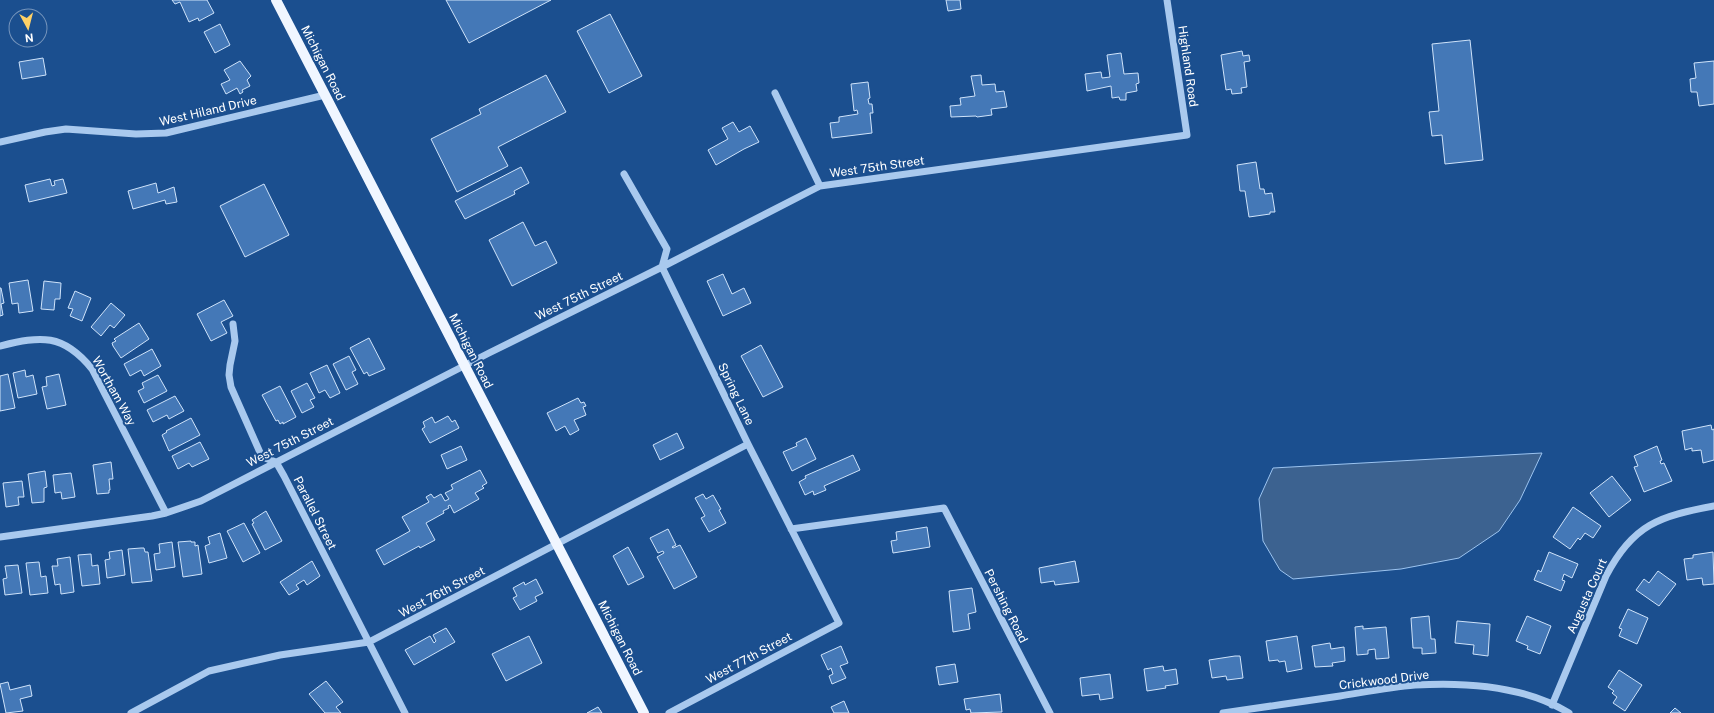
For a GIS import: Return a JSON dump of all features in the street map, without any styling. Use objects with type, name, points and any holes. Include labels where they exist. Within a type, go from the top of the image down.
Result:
[{"type":"main road","name":"Michigan Road","points":[[276,0],[644,713]]},
{"type":"street","name":"Highland Road","points":[[1167,0],[1187,135]]},
{"type":"street","points":[[775,94],[820,186]]},
{"type":"street","name":"West Hiland Drive","points":[[0,142],[66,129],[136,134],[166,134],[325,95]]},
{"type":"street","name":"West 75th Street","points":[[0,537],[166,513],[201,501],[464,365],[662,267],[820,186],[1187,135]]},
{"type":"street","points":[[624,174],[667,249],[662,267]]},
{"type":"street","name":"Spring Lane","points":[[662,267],[748,444],[839,623]]},
{"type":"street","points":[[233,324],[234,341],[229,375],[231,387],[262,457],[276,462]]},
{"type":"street","name":"Wortham Way","points":[[0,346],[26,340],[44,339],[63,344],[83,357],[92,368],[166,513]]},
{"type":"street","name":"West 76th Street","points":[[131,713],[209,671],[280,655],[369,642],[748,444]]},
{"type":"street","name":"Parallel Street","points":[[276,462],[405,713]]},
{"type":"street","name":"Augusta Court","points":[[1552,705],[1606,576],[1614,559],[1627,543],[1639,532],[1664,518],[1714,506]]},
{"type":"street","name":"Pershing Road","points":[[791,529],[944,508],[1050,713]]},
{"type":"street","name":"West 77th Street","points":[[669,713],[839,623]]},
{"type":"street","name":"Crickwood Drive","points":[[1223,713],[1430,684],[1465,685],[1499,689],[1523,695],[1552,705],[1569,713]]},
{"type":"water","points":[[1542,453],[1520,500],[1499,531],[1459,558],[1401,569],[1293,579],[1280,570],[1263,541],[1259,499],[1273,468]]},
{"type":"building","points":[[172,0],[207,0],[214,13],[199,21],[198,18],[189,22],[180,2],[175,4]]},
{"type":"building","points":[[446,0],[551,0],[469,43]]},
{"type":"building","points":[[946,0],[960,0],[961,9],[948,11]]},
{"type":"building","points":[[610,14],[642,76],[609,93],[577,31]]},
{"type":"building","points":[[220,24],[230,45],[215,53],[204,32]]},
{"type":"building","points":[[1470,40],[1483,160],[1445,164],[1442,135],[1432,136],[1429,112],[1439,111],[1432,44]]},
{"type":"building","points":[[1242,51],[1243,56],[1249,55],[1250,61],[1244,62],[1247,87],[1241,88],[1242,93],[1232,94],[1231,89],[1226,90],[1221,55]]},
{"type":"building","points":[[1121,53],[1124,74],[1138,73],[1139,83],[1136,84],[1137,91],[1126,93],[1126,100],[1120,100],[1119,97],[1112,98],[1111,86],[1087,91],[1085,74],[1101,72],[1102,78],[1110,77],[1107,55]]},
{"type":"building","points":[[43,58],[46,75],[22,79],[19,62]]},
{"type":"building","points":[[240,61],[251,76],[247,80],[250,86],[242,90],[243,92],[240,94],[237,88],[226,94],[221,84],[230,80],[224,70]]},
{"type":"building","points":[[1714,61],[1714,104],[1699,106],[1697,92],[1691,92],[1690,79],[1696,78],[1694,63]]},
{"type":"building","points":[[546,75],[566,112],[498,147],[508,166],[457,192],[431,139],[481,114],[479,109]]},
{"type":"building","points":[[981,75],[982,85],[995,84],[996,92],[1004,91],[1007,107],[991,109],[992,115],[977,117],[951,117],[950,106],[961,105],[960,98],[975,96],[971,76]]},
{"type":"building","points":[[868,82],[870,98],[868,99],[869,104],[872,104],[873,113],[870,113],[872,133],[832,138],[830,123],[839,122],[839,117],[858,114],[857,110],[854,111],[851,84]]},
{"type":"building","points":[[733,122],[739,132],[750,126],[759,142],[716,165],[708,150],[728,139],[722,128]]},
{"type":"building","points":[[1256,162],[1260,189],[1264,189],[1265,194],[1272,193],[1275,212],[1249,217],[1245,191],[1240,191],[1237,165]]},
{"type":"building","points":[[521,167],[529,183],[514,191],[515,194],[465,219],[455,201]]},
{"type":"building","points":[[50,179],[52,186],[55,185],[54,181],[63,179],[67,193],[29,202],[25,185]]},
{"type":"building","points":[[156,183],[158,193],[174,187],[177,202],[166,204],[165,200],[133,209],[128,191]]},
{"type":"building","points":[[264,184],[289,235],[245,257],[220,206]]},
{"type":"building","points":[[523,222],[535,246],[546,241],[557,263],[512,286],[489,240]]},
{"type":"building","points":[[723,274],[732,294],[744,288],[751,303],[723,316],[707,281]]},
{"type":"building","points":[[28,280],[33,311],[19,313],[18,303],[12,304],[9,283]]},
{"type":"building","points":[[44,281],[61,283],[60,299],[55,299],[54,310],[41,309]]},
{"type":"building","points":[[0,288],[4,303],[1,304],[3,315],[0,316]]},
{"type":"building","points":[[75,291],[91,298],[82,321],[70,316],[73,309],[68,308]]},
{"type":"building","points":[[224,300],[233,316],[221,322],[227,333],[211,341],[197,314]]},
{"type":"building","points":[[111,303],[125,315],[114,328],[110,325],[101,336],[91,327]]},
{"type":"building","points":[[139,323],[149,339],[121,358],[113,346],[112,343],[116,341],[114,339]]},
{"type":"building","points":[[369,338],[385,369],[369,376],[367,372],[364,374],[350,348]]},
{"type":"building","points":[[761,345],[783,387],[763,397],[741,356]]},
{"type":"building","points":[[152,349],[161,366],[144,376],[141,370],[130,376],[124,364]]},
{"type":"building","points":[[349,356],[356,370],[352,372],[358,384],[346,390],[333,364]]},
{"type":"building","points":[[327,365],[340,393],[330,398],[325,390],[319,393],[310,373]]},
{"type":"building","points":[[25,370],[26,377],[33,375],[37,394],[18,398],[13,373]]},
{"type":"building","points":[[8,374],[15,408],[0,411],[0,376]]},
{"type":"building","points":[[59,374],[66,405],[47,409],[42,387],[47,386],[46,377]]},
{"type":"building","points":[[158,375],[167,391],[144,403],[138,391],[144,388],[142,383]]},
{"type":"building","points":[[307,383],[315,398],[310,400],[314,407],[302,413],[291,391]]},
{"type":"building","points":[[280,386],[296,417],[283,424],[283,422],[280,424],[278,420],[276,421],[262,395]]},
{"type":"building","points":[[175,396],[184,411],[169,419],[167,415],[153,422],[147,410]]},
{"type":"building","points":[[578,398],[581,403],[584,402],[586,406],[583,407],[586,415],[574,420],[579,430],[570,435],[565,426],[556,431],[547,413]]},
{"type":"building","points":[[448,416],[452,422],[455,420],[459,428],[430,443],[422,429],[425,427],[423,422],[432,417],[435,423]]},
{"type":"building","points":[[191,418],[200,435],[169,451],[162,435],[167,432],[166,431]]},
{"type":"building","points":[[1711,425],[1712,430],[1714,429],[1714,460],[1703,463],[1701,450],[1692,451],[1692,448],[1685,450],[1682,431]]},
{"type":"building","points":[[677,433],[684,448],[660,460],[653,445]]},
{"type":"building","points":[[806,438],[816,459],[792,471],[783,452],[797,446],[796,443]]},
{"type":"building","points":[[200,442],[209,459],[192,467],[189,463],[178,469],[172,456]]},
{"type":"building","points":[[461,446],[467,460],[447,469],[441,455]]},
{"type":"building","points":[[1657,446],[1662,460],[1660,461],[1661,464],[1664,463],[1672,481],[1644,492],[1634,467],[1638,466],[1634,456]]},
{"type":"building","points":[[853,455],[860,470],[824,486],[826,490],[814,495],[813,491],[805,495],[799,482],[806,478],[805,476]]},
{"type":"building","points":[[111,462],[113,479],[109,479],[109,493],[97,494],[93,465]]},
{"type":"building","points":[[480,470],[487,483],[482,486],[484,488],[475,493],[479,499],[454,513],[450,505],[448,506],[449,508],[443,511],[444,513],[426,523],[435,540],[420,548],[419,546],[384,565],[376,550],[410,531],[402,517],[429,502],[426,497],[431,494],[434,498],[441,494],[445,501],[449,499],[445,493],[453,489],[451,485]]},
{"type":"building","points":[[45,471],[47,487],[44,488],[44,502],[32,503],[28,474]]},
{"type":"building","points":[[71,473],[75,497],[62,499],[61,492],[55,493],[53,475]]},
{"type":"building","points":[[1612,476],[1631,500],[1609,517],[1590,493]]},
{"type":"building","points":[[22,481],[24,497],[18,497],[19,505],[6,507],[3,483]]},
{"type":"building","points":[[703,494],[706,499],[713,495],[721,509],[719,510],[726,523],[709,532],[701,518],[705,516],[695,498]]},
{"type":"building","points":[[1573,507],[1601,526],[1593,538],[1585,533],[1580,540],[1578,538],[1570,549],[1553,537]]},
{"type":"building","points":[[266,511],[282,541],[265,550],[252,524],[254,523],[252,520]]},
{"type":"building","points":[[244,523],[260,553],[243,562],[227,531]]},
{"type":"building","points":[[927,527],[930,547],[893,553],[891,541],[897,540],[896,532]]},
{"type":"building","points":[[668,529],[676,545],[672,547],[673,548],[680,545],[697,577],[674,589],[657,557],[664,553],[663,551],[658,553],[650,538]]},
{"type":"building","points":[[220,533],[227,558],[209,563],[205,546],[210,544],[208,537]]},
{"type":"building","points":[[172,542],[175,567],[156,570],[154,554],[160,553],[159,544]]},
{"type":"building","points":[[178,542],[195,542],[195,546],[198,545],[202,574],[183,577]]},
{"type":"building","points":[[628,547],[644,577],[628,585],[613,556]]},
{"type":"building","points":[[144,548],[145,552],[148,552],[152,581],[132,583],[128,549]]},
{"type":"building","points":[[122,550],[125,575],[107,578],[105,560],[110,559],[109,552]]},
{"type":"building","points":[[1549,552],[1578,564],[1572,578],[1564,574],[1562,580],[1565,581],[1561,591],[1534,580],[1538,570],[1541,572]]},
{"type":"building","points":[[1713,552],[1714,584],[1703,585],[1702,578],[1687,580],[1684,559],[1693,558],[1693,555]]},
{"type":"building","points":[[91,554],[92,566],[98,565],[100,584],[82,586],[78,555]]},
{"type":"building","points":[[70,557],[74,592],[61,594],[60,584],[55,585],[52,566],[58,566],[57,559]]},
{"type":"building","points":[[312,561],[320,576],[307,585],[304,580],[296,585],[299,589],[289,595],[280,582]]},
{"type":"building","points":[[1075,561],[1079,582],[1055,585],[1054,581],[1041,583],[1039,568]]},
{"type":"building","points":[[39,562],[41,577],[46,576],[48,593],[30,595],[26,563]]},
{"type":"building","points":[[18,565],[22,593],[5,595],[3,579],[7,578],[5,566]]},
{"type":"building","points":[[1658,571],[1676,584],[1659,606],[1636,590],[1644,579],[1649,583]]},
{"type":"building","points":[[536,579],[543,593],[535,597],[537,601],[520,610],[513,598],[517,596],[513,588],[524,582],[525,585]]},
{"type":"building","points":[[972,588],[976,612],[968,614],[970,629],[953,632],[949,591]]},
{"type":"building","points":[[1628,609],[1648,618],[1637,644],[1619,636],[1622,629],[1619,628]]},
{"type":"building","points":[[1429,616],[1431,639],[1435,639],[1436,653],[1422,654],[1422,648],[1413,648],[1411,618]]},
{"type":"building","points":[[1527,616],[1551,626],[1540,654],[1527,649],[1528,646],[1516,641]]},
{"type":"building","points":[[1457,621],[1490,624],[1488,656],[1473,654],[1474,645],[1455,643]]},
{"type":"building","points":[[1363,626],[1363,629],[1386,627],[1389,658],[1376,659],[1375,649],[1368,650],[1368,654],[1357,655],[1355,627]]},
{"type":"building","points":[[446,628],[455,642],[414,665],[405,650],[430,636],[434,643],[436,641],[433,635]]},
{"type":"building","points":[[529,636],[542,663],[506,681],[492,654]]},
{"type":"building","points":[[1297,636],[1302,669],[1287,672],[1285,661],[1269,661],[1266,641]]},
{"type":"building","points":[[1330,643],[1331,649],[1344,647],[1345,661],[1332,663],[1333,666],[1315,667],[1312,646]]},
{"type":"building","points":[[841,646],[848,663],[840,666],[846,678],[832,684],[829,676],[833,674],[831,668],[828,670],[821,655]]},
{"type":"building","points":[[1240,656],[1243,678],[1227,680],[1226,676],[1212,678],[1209,660]]},
{"type":"building","points":[[955,664],[958,682],[939,685],[936,667]]},
{"type":"building","points":[[1163,666],[1164,671],[1176,669],[1178,684],[1165,686],[1166,688],[1147,691],[1144,669]]},
{"type":"building","points":[[1619,670],[1642,685],[1625,711],[1613,703],[1617,697],[1612,693],[1614,691],[1608,687]]},
{"type":"building","points":[[1110,674],[1113,698],[1100,700],[1099,694],[1082,696],[1080,678]]},
{"type":"building","points":[[326,681],[343,702],[336,707],[341,713],[325,713],[309,694]]},
{"type":"building","points":[[8,682],[10,690],[30,685],[32,696],[20,699],[23,711],[6,713],[0,684]]},
{"type":"building","points":[[1000,694],[1002,712],[971,713],[970,709],[966,710],[964,699]]},
{"type":"building","points":[[844,701],[849,713],[834,713],[831,707]]},
{"type":"building","points":[[598,707],[602,713],[587,713]]},
{"type":"building","points":[[1675,708],[1681,713],[1670,713]]}]
